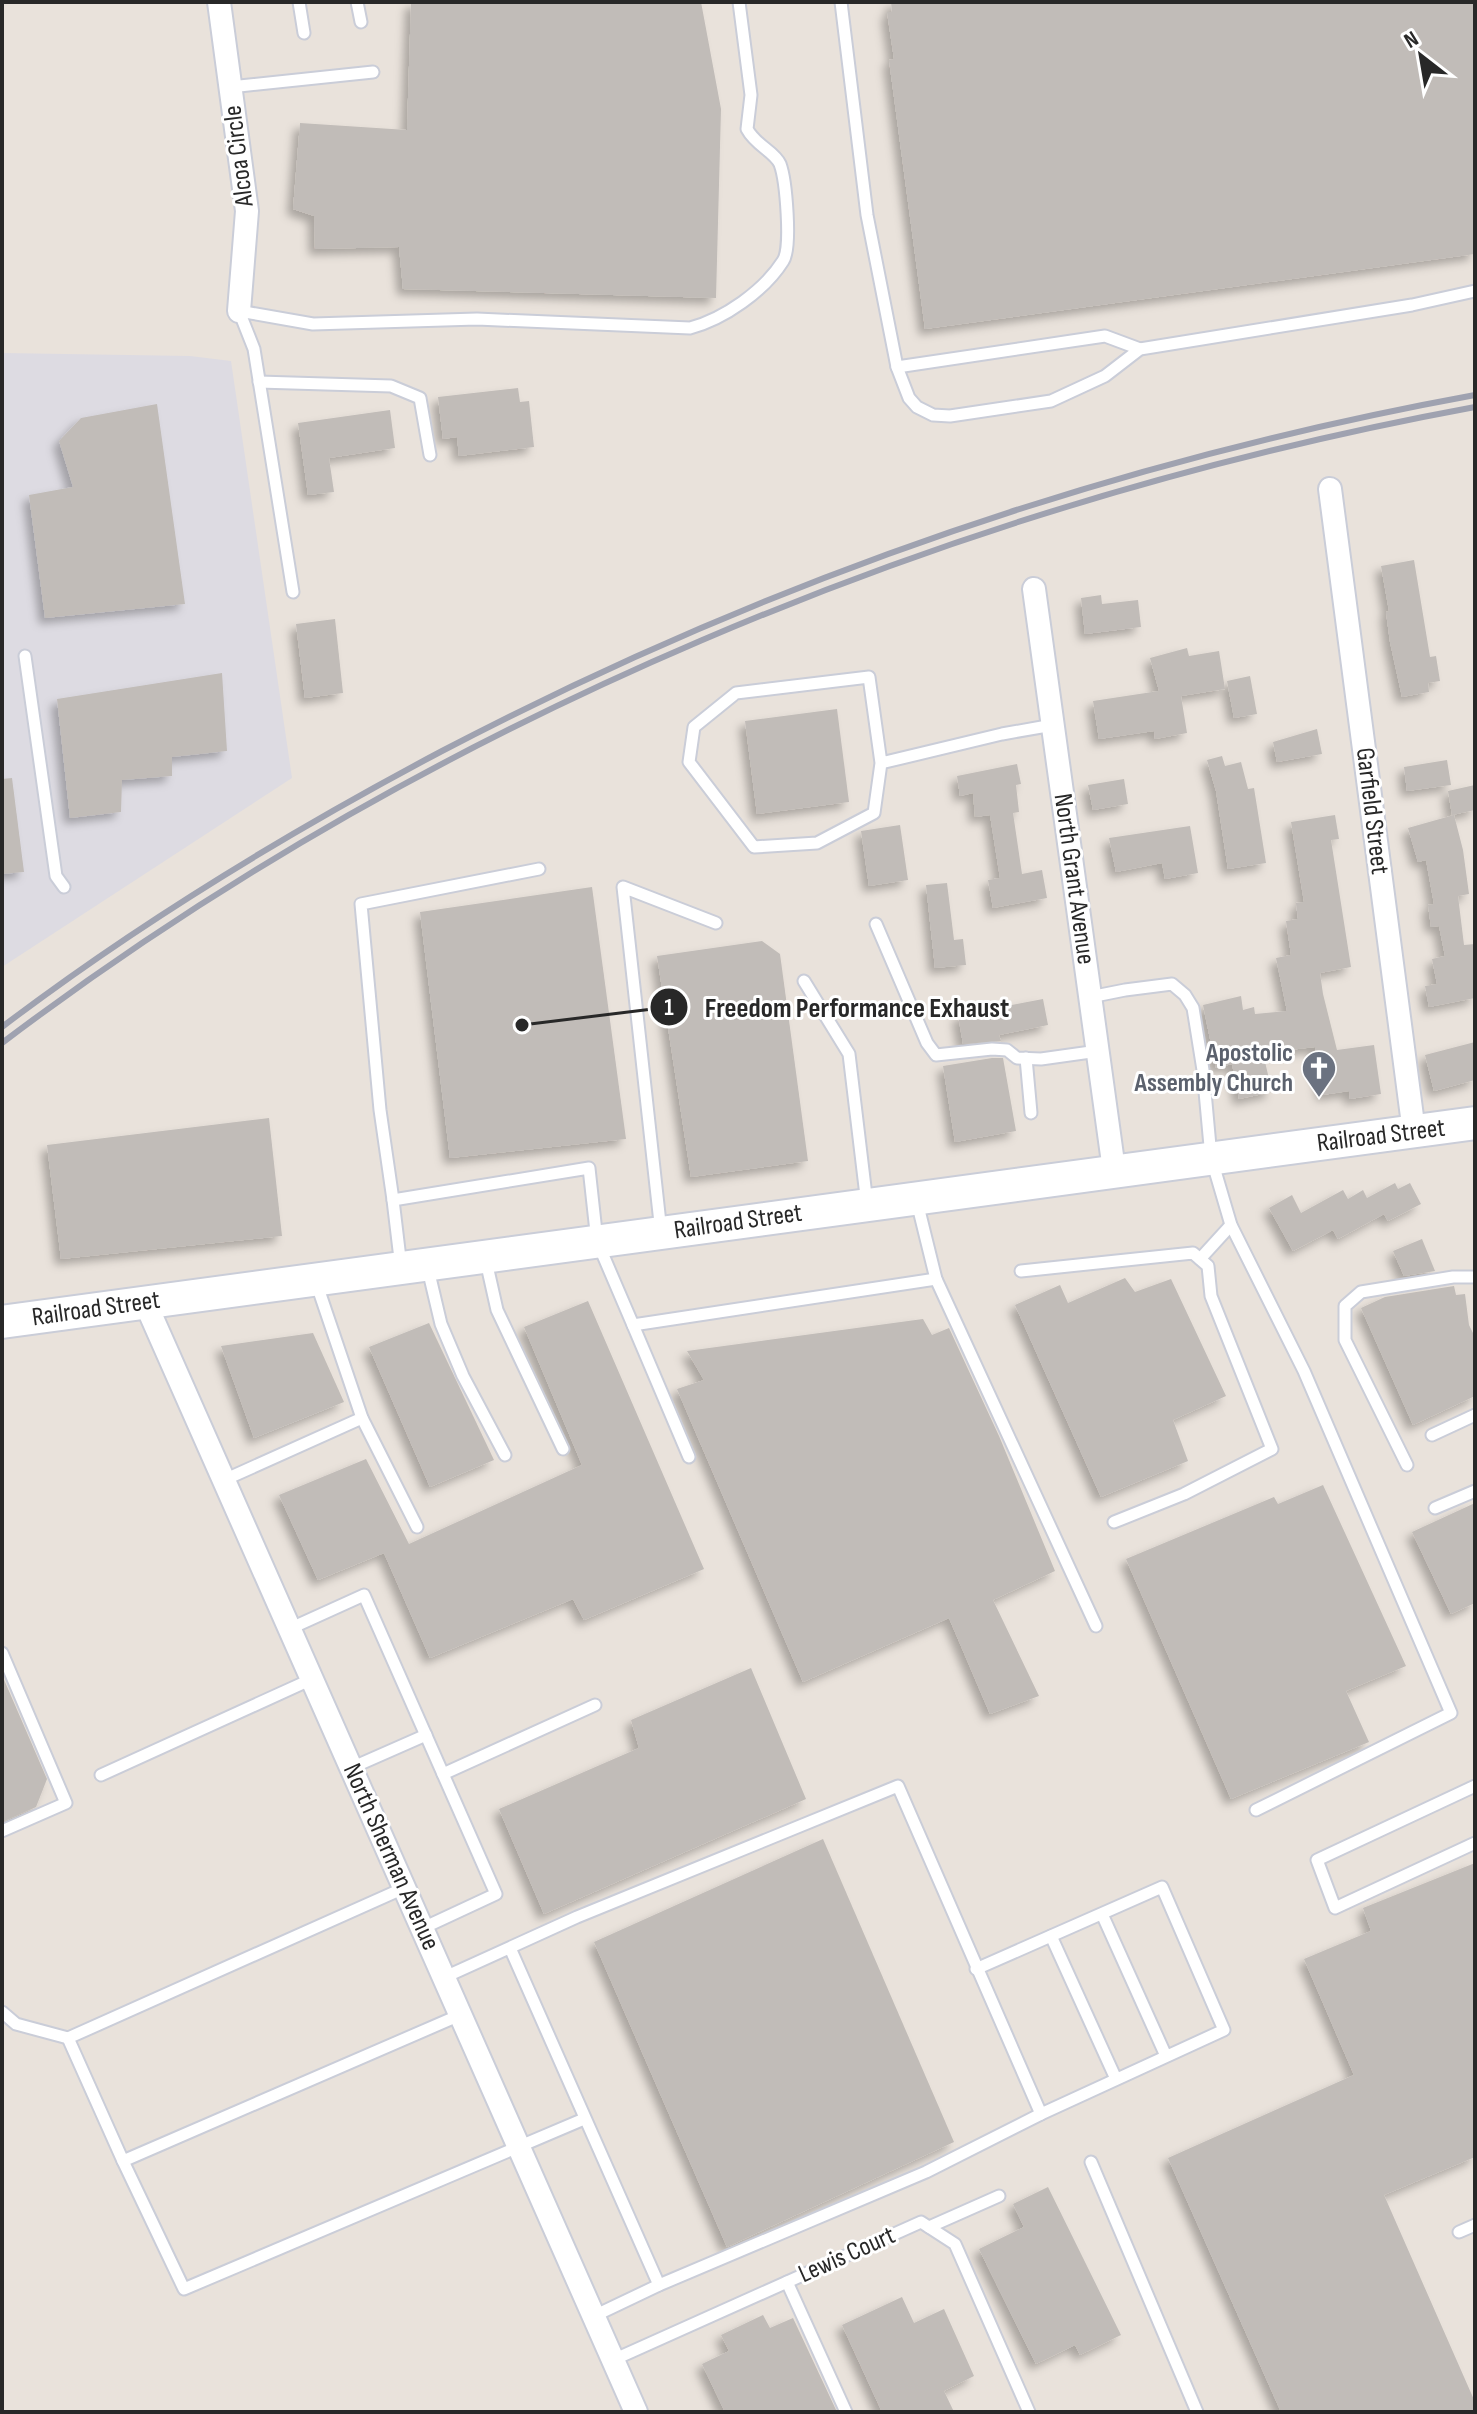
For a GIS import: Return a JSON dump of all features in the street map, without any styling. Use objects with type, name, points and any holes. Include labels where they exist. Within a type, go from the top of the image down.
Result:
[{"type":"main road","name":"Railroad Street","points":[[2,1322],[1475,1123]]},
{"type":"street","name":"Alcoa Circle","points":[[219,2],[247,211],[239,311]]},
{"type":"street","name":"Garfield Street","points":[[1330,489],[1414,1132]]},
{"type":"street","name":"North Grant Avenue","points":[[1034,589],[1114,1170]]},
{"type":"street","name":"North Sherman Avenue","points":[[145,1302],[636,2412]]},
{"type":"lane","points":[[299,2],[304,33]]},
{"type":"lane","points":[[357,2],[361,22]]},
{"type":"lane","points":[[239,311],[313,324],[477,319],[690,328],[711,322],[762,286],[786,259],[788,215],[780,165],[775,157],[757,144],[747,129],[751,95],[739,2]]},
{"type":"lane","points":[[841,2],[867,215],[897,367],[902,385],[917,407],[933,415],[950,416],[1051,401],[1105,376],[1140,349],[1383,310],[1475,291]]},
{"type":"lane","points":[[230,87],[373,72]]},
{"type":"lane","points":[[239,311],[254,349],[293,592]]},
{"type":"lane","points":[[897,367],[1105,336],[1140,349]]},
{"type":"lane","points":[[259,382],[391,386],[420,398],[430,455]]},
{"type":"lane","points":[[25,656],[56,876],[64,887]]},
{"type":"lane","points":[[869,677],[881,763],[874,813],[817,843],[754,847],[689,762],[694,727],[736,693],[869,677]]},
{"type":"lane","points":[[881,763],[1053,725]]},
{"type":"lane","points":[[505,1455],[463,1376],[414,1266],[393,1200],[380,1110],[361,904],[539,869]]},
{"type":"lane","points":[[661,1232],[623,887],[716,923]]},
{"type":"lane","points":[[876,924],[927,1043],[936,1055],[992,1049],[1007,1050],[1017,1058],[1041,1059],[1098,1051]]},
{"type":"lane","points":[[804,981],[849,1054],[867,1204]]},
{"type":"lane","points":[[1090,997],[1172,984],[1185,995],[1193,1008],[1211,1157],[1231,1225],[1304,1371],[1451,1713],[1256,1810]]},
{"type":"lane","points":[[1026,1058],[1031,1113]]},
{"type":"lane","points":[[393,1200],[589,1168],[597,1241],[689,1457]]},
{"type":"lane","points":[[916,1198],[936,1279],[1096,1626]]},
{"type":"lane","points":[[1200,1259],[1231,1225]]},
{"type":"lane","points":[[1021,1271],[1193,1253],[1208,1266],[1211,1296],[1272,1449],[1184,1494],[1114,1522]]},
{"type":"lane","points":[[485,1256],[497,1310],[563,1449]]},
{"type":"lane","points":[[1407,1465],[1345,1340],[1345,1306],[1361,1292],[1453,1277],[1475,1277]]},
{"type":"lane","points":[[315,1279],[362,1418],[417,1527]]},
{"type":"lane","points":[[633,1325],[936,1279]]},
{"type":"lane","points":[[1432,1435],[1475,1415]]},
{"type":"lane","points":[[224,1480],[362,1418]]},
{"type":"lane","points":[[1435,1508],[1475,1491]]},
{"type":"lane","points":[[289,1629],[364,1595],[496,1894],[423,1928]]},
{"type":"lane","points":[[2,1653],[66,1803],[2,1831]]},
{"type":"lane","points":[[101,1775],[312,1679]]},
{"type":"lane","points":[[443,1774],[595,1705]]},
{"type":"lane","points":[[351,1768],[426,1735]]},
{"type":"lane","points":[[445,1977],[577,1917],[898,1786],[1041,2114]]},
{"type":"lane","points":[[1474,1790],[1317,1860],[1335,1908],[1475,1843]]},
{"type":"lane","points":[[594,2316],[659,2285],[926,2172],[1041,2114],[1224,2030],[1162,1887],[976,1969]]},
{"type":"lane","points":[[2,2012],[16,2024],[68,2038],[404,1888]]},
{"type":"lane","points":[[1102,1914],[1166,2056]]},
{"type":"lane","points":[[1051,1936],[1116,2079]]},
{"type":"lane","points":[[510,1948],[659,2285]]},
{"type":"lane","points":[[123,2161],[460,2015]]},
{"type":"lane","points":[[2,2030],[16,2024]]},
{"type":"lane","points":[[68,2038],[184,2289],[584,2119]]},
{"type":"lane","points":[[1091,2162],[1197,2412]]},
{"type":"lane","points":[[929,2227],[999,2196]]},
{"type":"lane","name":"Lewis Court","points":[[613,2360],[921,2222],[955,2244],[1029,2412]]},
{"type":"lane","points":[[1459,2232],[1475,2225]]},
{"type":"lane","points":[[787,2282],[846,2412]]},
{"type":"shaded area","points":[[2,353],[190,356],[231,361],[292,778],[2,967]]},
{"type":"building","points":[[411,2],[701,2],[721,109],[716,298],[403,289],[399,247],[315,249],[314,216],[293,209],[300,123],[407,130]]},
{"type":"building","points":[[891,2],[1475,2],[1475,254],[925,329],[889,60],[894,59],[887,12],[892,12]]},
{"type":"building","points":[[518,388],[520,402],[529,401],[534,447],[459,456],[457,437],[443,439],[438,397]]},
{"type":"building","points":[[157,404],[185,604],[45,618],[29,495],[73,487],[59,441],[81,418]]},
{"type":"building","points":[[390,410],[395,448],[329,458],[334,492],[308,495],[298,423]]},
{"type":"building","points":[[1414,560],[1430,657],[1436,656],[1440,681],[1428,683],[1429,692],[1402,697],[1390,642],[1386,612],[1389,611],[1381,566]]},
{"type":"building","points":[[1101,595],[1102,604],[1138,600],[1141,627],[1085,634],[1081,598]]},
{"type":"building","points":[[335,619],[343,693],[305,698],[296,624]]},
{"type":"building","points":[[1187,648],[1189,656],[1219,651],[1225,689],[1181,696],[1187,733],[1155,739],[1154,731],[1099,739],[1093,701],[1159,691],[1150,658]]},
{"type":"building","points":[[222,673],[227,751],[172,757],[172,776],[122,780],[121,812],[70,818],[57,699]]},
{"type":"building","points":[[1250,676],[1257,714],[1234,718],[1227,681]]},
{"type":"building","points":[[837,709],[849,802],[757,814],[745,721]]},
{"type":"building","points":[[1317,729],[1322,754],[1277,762],[1273,742]]},
{"type":"building","points":[[1222,756],[1225,766],[1241,762],[1248,789],[1254,788],[1266,863],[1228,869],[1216,791],[1207,760]]},
{"type":"building","points":[[1447,760],[1451,785],[1407,791],[1404,767]]},
{"type":"building","points":[[1017,764],[1021,784],[1016,785],[1019,812],[1013,813],[1022,874],[1042,870],[1047,898],[993,908],[988,880],[1000,878],[990,815],[975,817],[973,793],[960,796],[957,776]]},
{"type":"building","points":[[12,778],[24,872],[2,874],[2,779]]},
{"type":"building","points":[[1124,779],[1128,804],[1093,810],[1088,785]]},
{"type":"building","points":[[1475,785],[1475,810],[1452,815],[1448,791]]},
{"type":"building","points":[[1335,815],[1339,839],[1331,840],[1351,967],[1320,973],[1323,994],[1337,1050],[1374,1045],[1381,1094],[1350,1099],[1349,1091],[1322,1095],[1315,1047],[1263,1053],[1272,1092],[1239,1099],[1232,1064],[1216,1068],[1203,1005],[1241,996],[1243,1010],[1254,1007],[1255,1014],[1287,1011],[1276,958],[1291,955],[1286,921],[1298,919],[1296,903],[1304,902],[1291,822]]},
{"type":"building","points":[[1454,815],[1469,894],[1458,896],[1464,945],[1475,944],[1475,998],[1429,1007],[1425,986],[1437,984],[1432,959],[1445,956],[1439,926],[1431,927],[1428,905],[1434,904],[1426,860],[1418,862],[1408,828]]},
{"type":"building","points":[[900,825],[908,880],[869,886],[861,831]]},
{"type":"building","points":[[1190,826],[1198,873],[1165,879],[1162,863],[1116,872],[1109,838]]},
{"type":"building","points":[[947,883],[954,940],[963,939],[966,965],[935,968],[926,885]]},
{"type":"building","points":[[592,887],[626,1139],[450,1158],[420,912]]},
{"type":"building","points":[[762,941],[780,954],[808,1161],[691,1177],[657,956]]},
{"type":"building","points":[[1043,999],[1048,1025],[999,1035],[1001,1041],[963,1044],[958,1015]]},
{"type":"building","points":[[1475,1042],[1475,1080],[1434,1091],[1425,1055]]},
{"type":"building","points":[[1003,1058],[1016,1131],[955,1142],[943,1066]]},
{"type":"building","points":[[269,1118],[282,1236],[61,1259],[47,1145]]},
{"type":"building","points":[[1395,1183],[1398,1189],[1410,1183],[1421,1204],[1388,1221],[1384,1214],[1338,1239],[1333,1230],[1293,1251],[1269,1208],[1292,1195],[1301,1213],[1343,1190],[1348,1199],[1363,1190],[1367,1198]]},
{"type":"building","points":[[1422,1239],[1435,1271],[1404,1276],[1393,1251]]},
{"type":"building","points":[[1125,1278],[1135,1292],[1171,1279],[1226,1396],[1173,1420],[1188,1461],[1101,1497],[1015,1305],[1060,1285],[1068,1303]]},
{"type":"building","points":[[1454,1286],[1456,1295],[1465,1294],[1469,1325],[1475,1337],[1475,1396],[1413,1425],[1361,1308],[1385,1297]]},
{"type":"building","points":[[588,1301],[704,1569],[584,1620],[573,1599],[430,1658],[384,1553],[318,1580],[279,1495],[366,1459],[409,1544],[582,1465],[524,1327]]},
{"type":"building","points":[[923,1319],[932,1335],[949,1328],[999,1436],[1055,1571],[993,1600],[1039,1696],[990,1714],[949,1618],[803,1682],[677,1389],[704,1380],[687,1351]]},
{"type":"building","points":[[429,1323],[494,1460],[430,1487],[369,1347]]},
{"type":"building","points":[[313,1333],[344,1402],[254,1438],[221,1346]]},
{"type":"building","points":[[1323,1485],[1406,1666],[1346,1691],[1369,1742],[1231,1799],[1126,1559],[1274,1497],[1278,1504]]},
{"type":"building","points":[[1475,1503],[1475,1603],[1451,1614],[1412,1532]]},
{"type":"building","points":[[751,1668],[806,1799],[544,1914],[499,1809],[639,1748],[631,1720]]},
{"type":"building","points":[[2,1675],[47,1779],[36,1807],[2,1822]]},
{"type":"building","points":[[823,1839],[954,2142],[727,2247],[594,1942]]},
{"type":"building","points":[[1475,1863],[1475,2157],[1384,2195],[1475,2402],[1475,2412],[1281,2412],[1168,2158],[1354,2075],[1304,1959],[1371,1931],[1363,1908]]},
{"type":"building","points":[[1048,2187],[1121,2335],[1080,2355],[1075,2345],[1036,2364],[979,2249],[1024,2227],[1013,2204]]},
{"type":"building","points":[[902,2297],[914,2323],[944,2309],[974,2376],[944,2391],[954,2412],[882,2412],[842,2325]]},
{"type":"building","points":[[763,2315],[770,2328],[793,2318],[837,2412],[725,2412],[702,2364],[729,2351],[721,2335]]},
{"type":"railway","points":[[2,1027],[107,951],[272,846],[442,751],[690,633],[816,581],[945,534],[1075,492],[1340,422],[1475,395]]},
{"type":"railway","points":[[2,1043],[166,927],[338,821],[517,725],[702,640],[891,566],[1083,502],[1278,449],[1475,407]]},
{"type":"place","name":"Freedom Performance Exhaust","points":[[522,1025]]},
{"type":"place","name":"Apostolic Assembly Church","points":[[1319,1099]]}]
